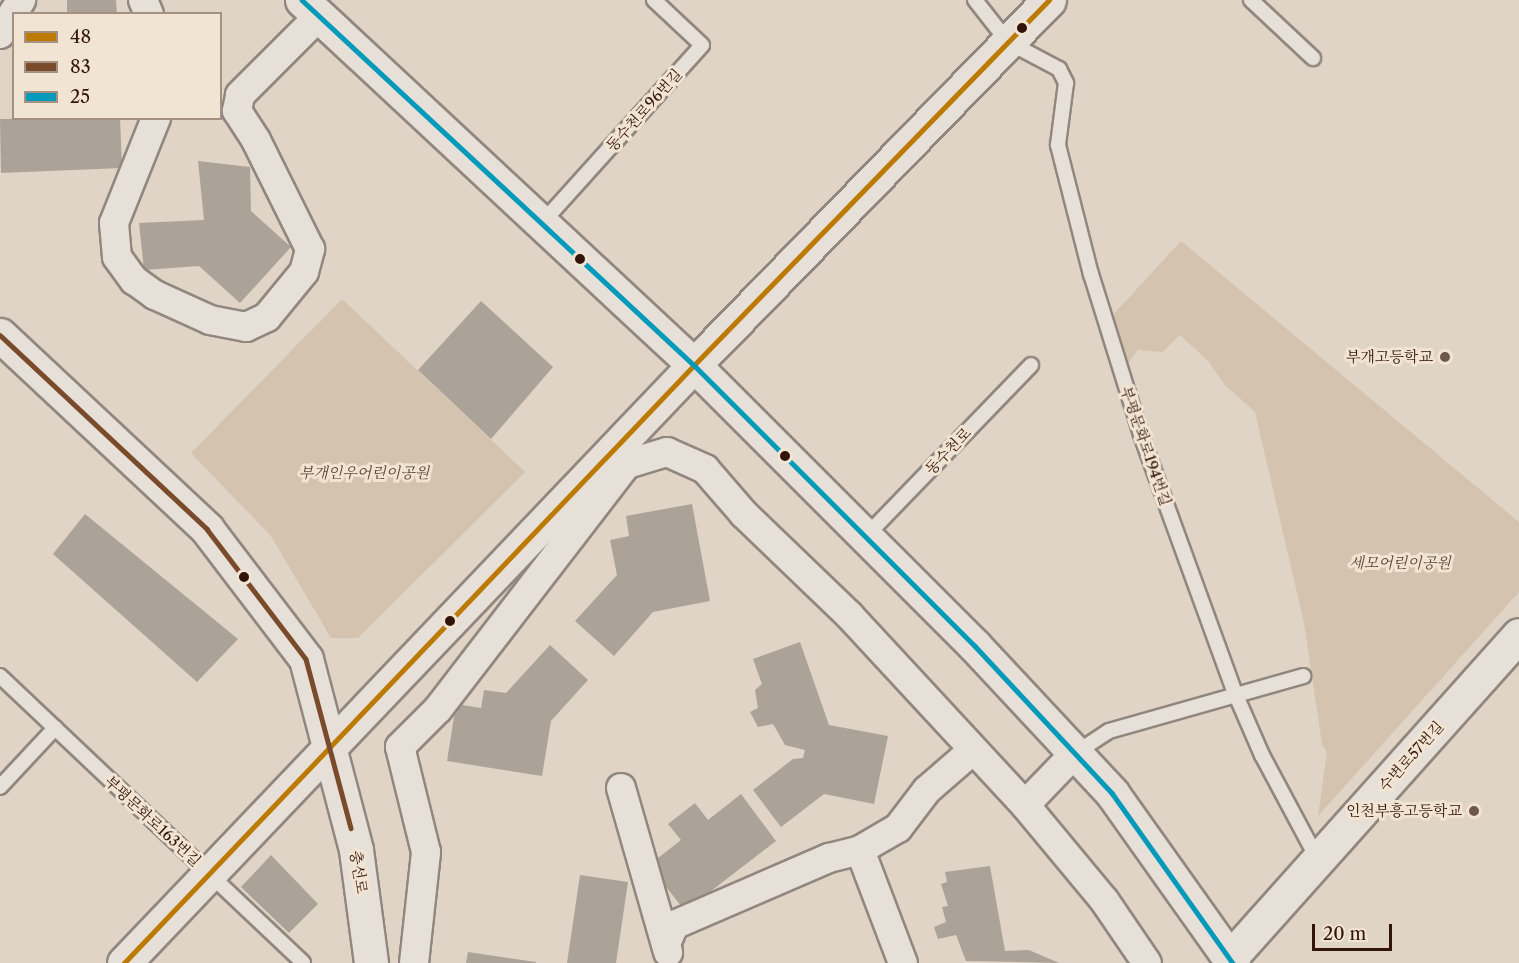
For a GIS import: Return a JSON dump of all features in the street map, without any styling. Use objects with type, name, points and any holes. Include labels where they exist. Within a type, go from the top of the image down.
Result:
[{"type":"street","points":[[124,963],[694,365],[1049,0]]},
{"type":"street","points":[[155,120],[114,223],[117,257],[134,280],[155,295],[210,320],[246,327],[267,317],[304,272],[310,249],[256,140],[229,110],[311,8],[694,365],[865,537],[1112,793],[1231,960]]},
{"type":"street","points":[[0,33],[12,14]]},
{"type":"street","name":"충선로","points":[[0,335],[207,529],[306,659],[356,850],[371,963]]},
{"type":"street","points":[[414,963],[426,852],[400,747],[438,709],[627,464],[667,452],[705,469],[744,514],[849,615],[1025,805],[1104,900],[1147,963]]},
{"type":"street","name":"수변로57번길","points":[[1231,960],[1519,635]]},
{"type":"street","points":[[668,954],[674,925],[829,858],[860,850],[898,828],[927,790],[973,750]]},
{"type":"street","points":[[1025,805],[1074,754]]},
{"type":"street","points":[[621,788],[668,954]]},
{"type":"street","points":[[860,850],[903,963]]},
{"type":"lane","name":"동수천로96번길","points":[[542,223],[702,45],[654,0]]},
{"type":"lane","points":[[975,0],[1008,42]]},
{"type":"lane","points":[[1251,0],[1313,58]]},
{"type":"lane","name":"부평문화로194번길","points":[[1008,42],[1059,69],[1066,83],[1058,145],[1091,273],[1141,435],[1235,693],[1262,755],[1318,860]]},
{"type":"lane","name":"동수천로","points":[[865,537],[1031,365]]},
{"type":"lane","name":"부평문화로163번길","points":[[0,676],[303,963]]},
{"type":"lane","points":[[1074,754],[1109,731],[1235,693],[1303,676]]},
{"type":"lane","points":[[0,787],[56,728]]},
{"type":"green space","name":"세모어린이공원","points":[[1181,241],[1519,522],[1519,592],[1318,816],[1327,752],[1322,744],[1304,623],[1255,412],[1224,384],[1208,361],[1180,335],[1163,352],[1138,350],[1128,363],[1113,315]]},
{"type":"green space","name":"부개인우어린이공원","points":[[342,299],[525,472],[358,638],[331,638],[271,536],[191,453]]},
{"type":"building","points":[[67,0],[116,0],[117,12],[67,12]]},
{"type":"building","points":[[0,119],[120,120],[122,168],[1,173]]},
{"type":"building","points":[[198,161],[250,167],[251,211],[291,247],[240,303],[199,266],[144,270],[139,223],[204,220]]},
{"type":"building","points":[[481,301],[553,367],[491,439],[418,370]]},
{"type":"building","points":[[692,504],[710,601],[653,612],[614,656],[575,621],[617,575],[610,540],[629,536],[626,516]]},
{"type":"building","points":[[85,514],[238,639],[197,682],[53,554]]},
{"type":"building","points":[[800,642],[829,725],[888,736],[874,804],[824,794],[781,827],[753,790],[793,759],[803,758],[805,750],[785,745],[773,724],[758,727],[750,712],[758,708],[755,690],[762,684],[753,659]]},
{"type":"building","points":[[550,645],[588,680],[551,721],[542,776],[447,761],[456,704],[481,708],[484,690],[506,693]]},
{"type":"building","points":[[741,794],[776,841],[685,911],[649,865],[681,840],[668,824],[695,803],[708,820]]},
{"type":"building","points":[[271,855],[318,904],[289,933],[241,887]]},
{"type":"building","points":[[990,866],[1005,951],[1029,950],[1059,963],[966,961],[956,935],[938,939],[934,927],[946,922],[942,907],[948,906],[941,884],[947,882],[945,872]]},
{"type":"building","points":[[580,875],[628,882],[616,963],[567,963]]},
{"type":"building","points":[[468,952],[536,962],[536,963],[466,963]]},
{"type":"transit line","name":"25","points":[[302,0],[694,365],[975,646],[1112,793],[1233,963]]},
{"type":"transit line","name":"48","points":[[124,963],[694,365],[1049,0]]},
{"type":"transit line","name":"83","points":[[0,335],[207,529],[306,659],[351,828]]},
{"type":"place","name":"부개고등학교","points":[[1445,357]]},
{"type":"place","name":"인천부흥고등학교","points":[[1474,811]]}]
